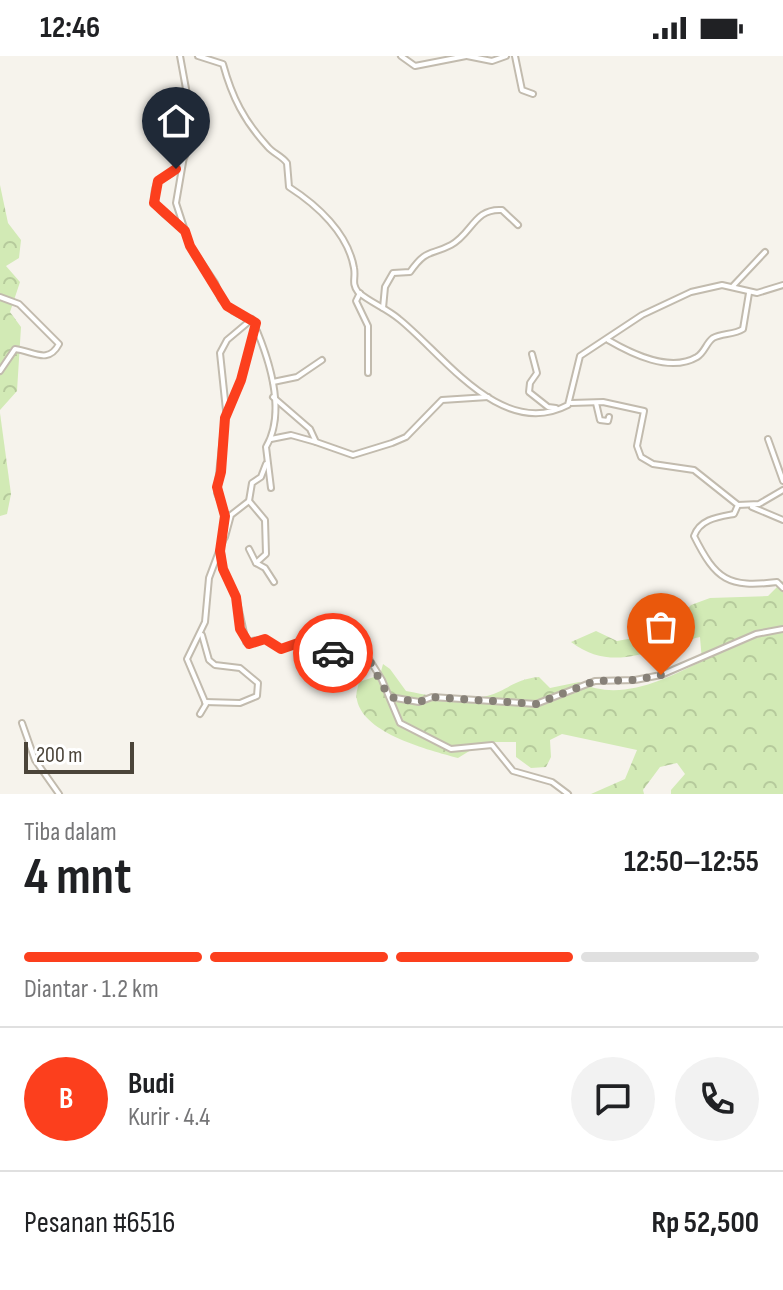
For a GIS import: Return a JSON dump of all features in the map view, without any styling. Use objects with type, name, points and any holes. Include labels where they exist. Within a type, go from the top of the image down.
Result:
[{"type":"street","points":[[180,56],[191,102],[187,154],[177,194],[185,231],[221,299],[233,311],[252,319],[272,366],[271,439],[266,447],[271,488]]},
{"type":"street","points":[[198,56],[223,64],[225,81],[241,111],[267,146],[287,163],[289,187],[322,211],[341,234],[354,266],[354,286],[488,397],[519,412],[562,408],[571,403],[596,403],[644,411],[637,446],[641,457],[653,464],[694,470],[738,505],[750,505],[783,490]]},
{"type":"street","points":[[401,56],[415,66],[466,56],[492,61],[506,56]]},
{"type":"street","points":[[515,56],[522,90],[533,94]]},
{"type":"street","points":[[185,231],[157,209],[154,197],[158,181],[172,173],[187,154]]},
{"type":"street","points":[[383,308],[385,287],[393,273],[409,272],[423,253],[452,244],[482,213],[502,210],[518,225]]},
{"type":"street","points":[[733,286],[765,252]]},
{"type":"street","points":[[571,403],[577,360],[671,299],[707,286],[733,286],[749,292],[783,285]]},
{"type":"street","points":[[608,340],[631,354],[664,363],[689,361],[702,353],[715,337],[743,329],[749,292]]},
{"type":"street","points":[[360,293],[356,301],[368,326],[368,373]]},
{"type":"street","points":[[0,297],[19,304],[59,344],[52,354],[44,357],[15,349],[0,371]]},
{"type":"street","points":[[224,538],[224,510],[217,487],[226,411],[220,353],[227,340],[252,319]]},
{"type":"street","points":[[226,411],[241,380],[256,329]]},
{"type":"street","points":[[532,354],[537,373],[530,383],[529,392],[548,407],[562,408]]},
{"type":"street","points":[[273,382],[297,377],[322,360]]},
{"type":"street","points":[[273,397],[310,429],[316,442]]},
{"type":"street","points":[[271,439],[291,435],[358,454],[406,437],[440,401],[488,397]]},
{"type":"street","points":[[596,403],[600,420],[608,421],[609,417]]},
{"type":"street","points":[[768,439],[783,481]]},
{"type":"street","points":[[200,714],[206,708],[205,702],[187,659],[201,632],[209,578],[231,515],[249,501],[252,483],[261,477],[266,464]]},
{"type":"street","points":[[249,501],[265,520],[266,554],[256,563]]},
{"type":"street","points":[[738,505],[734,514],[707,520],[696,531],[694,536],[709,566],[733,583],[777,582],[783,588]]},
{"type":"street","points":[[750,505],[783,520]]},
{"type":"street","points":[[249,549],[256,563],[265,568],[274,582]]},
{"type":"street","points":[[220,551],[223,569],[236,597],[246,642],[265,639],[281,649],[304,641],[330,652],[366,654],[400,723],[451,749],[492,745],[513,771],[552,782],[568,794]]},
{"type":"street","points":[[389,697],[536,704],[595,681],[635,680],[661,675],[756,634],[783,629]]},
{"type":"street","points":[[201,632],[209,660],[215,665],[240,668],[258,683],[259,688],[251,700],[205,702]]},
{"type":"street","points":[[22,723],[35,760],[59,794]]},
{"type":"green space","points":[[0,185],[8,223],[21,240],[19,258],[6,266],[20,282],[10,312],[21,327],[17,391],[0,410]]},
{"type":"green space","points":[[0,413],[11,494],[7,514],[0,516]]},
{"type":"green space","points":[[783,581],[783,794],[671,794],[685,774],[677,763],[660,767],[643,790],[644,794],[591,794],[625,779],[637,750],[562,734],[550,740],[551,757],[546,767],[531,768],[516,757],[516,742],[484,742],[458,758],[415,745],[384,731],[362,712],[357,700],[359,682],[380,675],[383,664],[406,691],[446,698],[487,696],[523,680],[539,677],[550,688],[579,682],[610,690],[642,686],[702,661],[700,637],[619,658],[587,652],[571,642],[596,631],[617,641],[655,634],[675,622],[691,605],[710,598],[768,596]]},
{"type":"way so far","points":[[333,653],[358,651],[366,654],[389,697],[419,702],[432,697],[536,704],[595,681],[646,679],[661,675]]},
{"type":"route","points":[[176,169],[158,181],[154,197],[157,209],[185,231],[190,246],[227,306],[256,323],[241,380],[230,399],[225,418],[217,487],[225,516],[220,551],[223,569],[238,603],[240,629],[249,644],[265,639],[281,649],[304,641],[333,653]]}]
